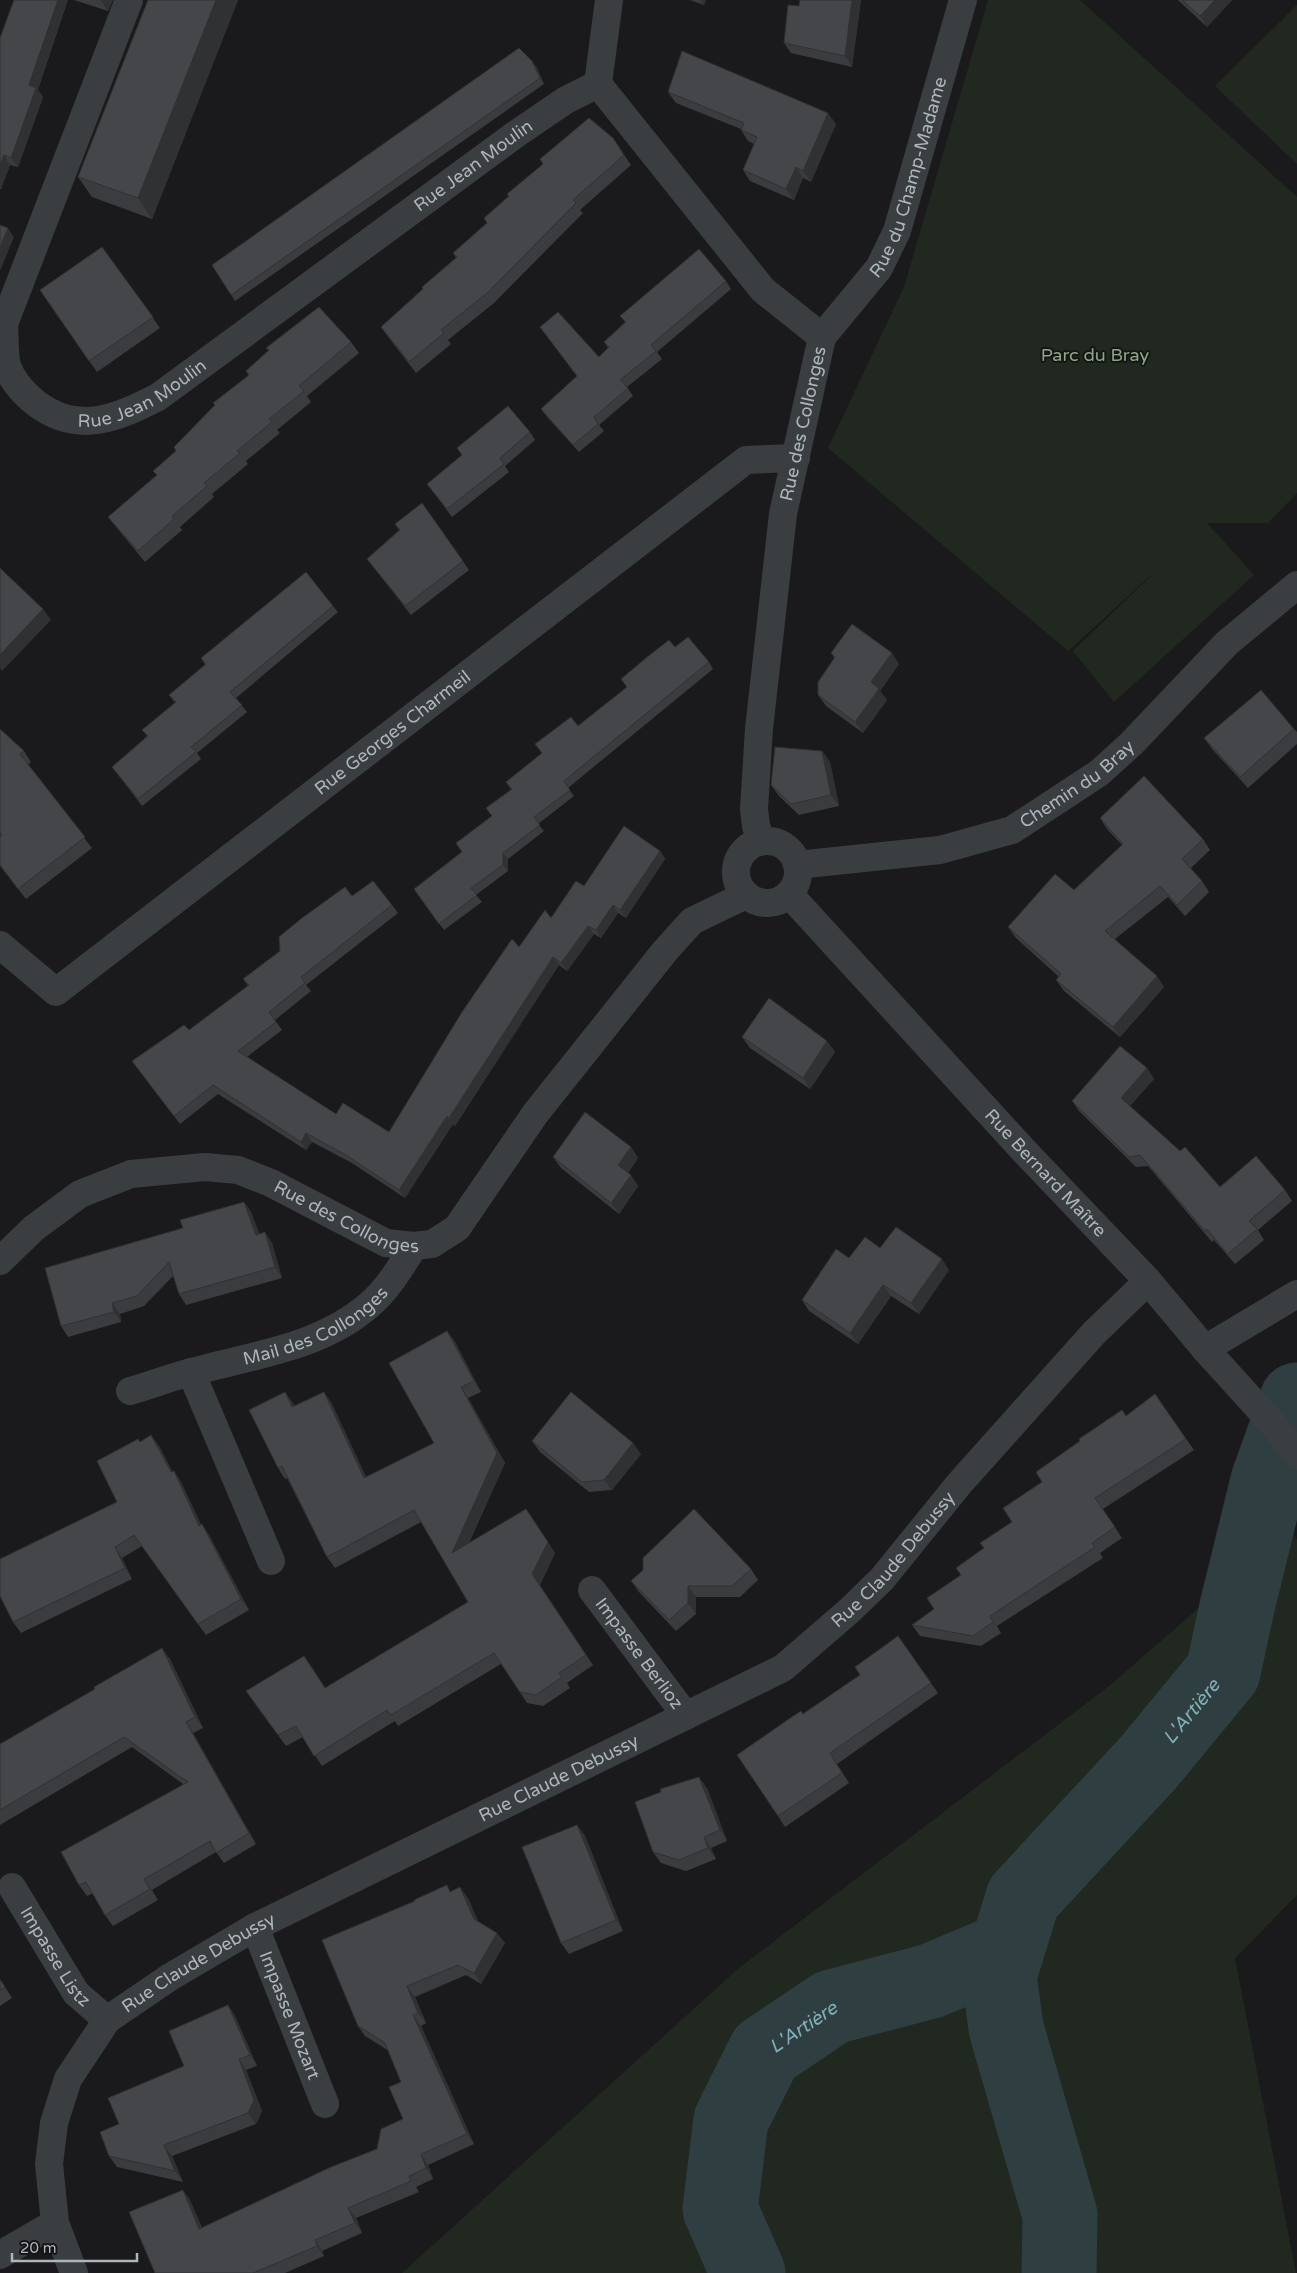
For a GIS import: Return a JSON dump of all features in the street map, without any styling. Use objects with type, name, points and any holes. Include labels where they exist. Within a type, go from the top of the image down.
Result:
[{"type":"street","name":"Rue Jean Moulin","points":[[129,0],[4,324],[7,366],[21,392],[49,413],[76,422],[108,420],[129,412],[158,397],[516,134],[566,100],[598,84]]},
{"type":"street","points":[[598,84],[609,0]]},
{"type":"street","name":"Rue du Champ-Madame","points":[[822,337],[879,268],[897,231],[964,0]]},
{"type":"street","name":"Rue des Collonges","points":[[598,84],[763,290],[822,337],[783,514],[759,729],[754,809],[756,826],[761,841]]},
{"type":"street","name":"Rue Georges Charmeil","points":[[0,945],[56,992],[746,460],[796,458]]},
{"type":"street","name":"Chemin du Bray","points":[[797,865],[940,850],[1012,830],[1099,773],[1132,743],[1227,643],[1297,585]]},
{"type":"street","points":[[761,841],[780,844],[794,856],[797,865],[797,881],[789,894],[772,903],[753,900],[746,895],[736,878],[738,858],[744,850],[761,841]]},
{"type":"street","name":"Rue Bernard Maître","points":[[789,894],[1026,1153],[1148,1281],[1205,1349],[1274,1426],[1297,1456]]},
{"type":"street","name":"Rue des Collonges","points":[[0,1261],[34,1228],[80,1194],[130,1174],[205,1166],[238,1170],[271,1183],[386,1243],[414,1246],[432,1244],[457,1228],[535,1114],[665,951],[692,921],[746,895]]},
{"type":"street","name":"Mail des Collonges","points":[[130,1392],[191,1372],[286,1348],[332,1330],[368,1305],[400,1269],[414,1246]]},
{"type":"street","name":"Rue Claude Debussy","points":[[74,2273],[54,2223],[49,2164],[54,2123],[68,2079],[107,2020],[170,1977],[255,1927],[783,1668],[849,1611],[882,1579],[959,1484],[1094,1333],[1148,1281]]},
{"type":"street","points":[[1205,1349],[1297,1294]]},
{"type":"street","points":[[191,1372],[271,1561]]},
{"type":"street","name":"Impasse Berlioz","points":[[592,1590],[686,1716]]},
{"type":"street","name":"Impasse Listz","points":[[12,1888],[76,1993],[107,2020]]},
{"type":"street","name":"Impasse Mozart","points":[[255,1927],[325,2104]]},
{"type":"street","points":[[0,2254],[54,2223]]},
{"type":"green space","name":"Parc du Bray","points":[[988,0],[1080,0],[1297,197],[1297,493],[1268,523],[1207,523],[1254,575],[1114,702],[1073,651],[1161,566],[1068,651],[828,448],[904,287]]},
{"type":"green space","points":[[1297,5],[1297,164],[1215,86]]},
{"type":"green space","points":[[1290,1529],[1297,1540],[1297,1895],[1235,1958],[1296,2273],[402,2273],[739,1968],[1109,1686]]},
{"type":"building","points":[[14,0],[58,0],[29,85],[36,88],[11,158],[4,155],[0,165],[0,38]]},
{"type":"building","points":[[148,0],[216,0],[138,198],[78,177]]},
{"type":"building","points":[[800,0],[852,0],[845,56],[784,43],[788,5],[799,6]]},
{"type":"building","points":[[1182,0],[1215,0],[1200,16]]},
{"type":"building","points":[[519,48],[532,61],[540,78],[231,295],[212,265]]},
{"type":"building","points":[[682,51],[828,113],[803,171],[796,167],[786,189],[743,170],[757,137],[741,130],[744,123],[668,92]]},
{"type":"building","points":[[589,118],[613,138],[624,155],[573,200],[576,203],[487,293],[441,330],[444,333],[409,362],[381,327],[423,289],[422,287],[457,257],[453,253],[487,223],[484,218],[509,196],[507,194],[543,164],[540,159]]},
{"type":"building","points":[[0,225],[8,228],[0,248]]},
{"type":"building","points":[[102,247],[153,317],[89,361],[40,290]]},
{"type":"building","points":[[699,249],[726,281],[651,345],[656,351],[620,380],[628,388],[594,417],[598,424],[573,445],[541,409],[577,376],[540,327],[558,312],[599,357],[609,347],[604,342],[626,322],[620,316]]},
{"type":"building","points":[[319,307],[351,342],[299,386],[304,391],[269,419],[272,422],[237,451],[240,453],[204,483],[207,486],[172,516],[174,519],[138,551],[108,517],[157,475],[153,471],[176,451],[174,447],[215,405],[213,403],[249,375],[246,371],[269,350],[266,348]]},
{"type":"building","points":[[508,406],[530,432],[500,458],[504,464],[447,509],[427,484],[462,455],[457,448]]},
{"type":"building","points":[[422,503],[463,561],[405,606],[367,559],[400,530],[395,524]]},
{"type":"building","points":[[0,568],[43,609],[0,655]]},
{"type":"building","points":[[306,572],[333,606],[230,692],[242,705],[191,747],[196,752],[138,799],[112,767],[148,736],[142,730],[176,702],[169,695],[206,664],[201,658]]},
{"type":"building","points":[[852,624],[892,653],[871,682],[879,689],[855,722],[818,695],[818,682],[835,657],[831,653]]},
{"type":"building","points":[[688,637],[709,662],[564,781],[570,790],[534,817],[540,825],[503,853],[503,865],[471,888],[477,895],[439,924],[414,889],[462,852],[456,843],[492,816],[486,808],[512,789],[506,782],[542,753],[535,744],[571,717],[578,726],[627,687],[621,679],[646,658],[669,640],[675,647]]},
{"type":"building","points":[[1261,690],[1294,729],[1240,777],[1204,738]]},
{"type":"building","points":[[0,729],[24,751],[20,754],[85,837],[18,889],[0,865],[0,837],[2,835],[0,832]]},
{"type":"building","points":[[775,747],[822,751],[831,795],[791,804],[771,785]]},
{"type":"building","points":[[1144,776],[1203,839],[1182,859],[1202,881],[1177,905],[1160,886],[1105,931],[1157,976],[1113,1027],[1056,980],[1061,974],[1008,927],[1055,874],[1074,890],[1123,844],[1100,818]]},
{"type":"building","points":[[624,826],[660,851],[620,910],[613,905],[596,930],[588,926],[561,963],[553,957],[449,1118],[447,1116],[399,1190],[346,1155],[306,1133],[301,1142],[213,1085],[174,1116],[132,1061],[184,1025],[189,1030],[249,985],[243,979],[280,951],[279,937],[302,918],[345,887],[352,896],[373,881],[392,905],[301,977],[305,983],[269,1012],[276,1022],[238,1051],[336,1114],[343,1103],[389,1132],[462,1012],[512,939],[519,947],[545,910],[551,918],[576,881],[584,886]]},
{"type":"building","points":[[769,998],[827,1041],[803,1078],[742,1037]]},
{"type":"building","points":[[1120,1046],[1147,1068],[1121,1098],[1180,1151],[1185,1147],[1220,1187],[1256,1156],[1285,1190],[1249,1221],[1257,1229],[1228,1254],[1207,1229],[1205,1231],[1140,1155],[1129,1157],[1072,1101]]},
{"type":"building","points":[[585,1112],[631,1147],[618,1165],[631,1175],[611,1203],[553,1157]]},
{"type":"building","points":[[244,1202],[256,1235],[265,1232],[275,1267],[179,1294],[169,1262],[137,1296],[112,1303],[114,1312],[61,1326],[45,1268],[183,1228],[180,1220]]},
{"type":"building","points":[[896,1227],[942,1259],[911,1303],[883,1285],[850,1333],[802,1300],[836,1249],[849,1258],[865,1237],[880,1248]]},
{"type":"building","points":[[447,1331],[474,1381],[461,1387],[497,1453],[452,1553],[526,1509],[548,1542],[532,1574],[586,1655],[559,1673],[562,1677],[536,1695],[520,1692],[494,1653],[391,1715],[387,1710],[314,1756],[296,1726],[278,1735],[246,1691],[304,1656],[325,1688],[468,1602],[414,1510],[327,1557],[282,1466],[278,1468],[249,1410],[285,1392],[292,1407],[324,1392],[364,1478],[434,1443],[389,1363]]},
{"type":"building","points":[[571,1392],[633,1443],[604,1480],[582,1482],[532,1441]]},
{"type":"building","points":[[1155,1394],[1186,1439],[1095,1498],[1115,1527],[1092,1543],[1095,1547],[990,1616],[993,1622],[973,1636],[912,1625],[934,1609],[927,1598],[961,1575],[956,1568],[984,1548],[980,1543],[1012,1522],[1003,1508],[1042,1482],[1036,1472],[1080,1441],[1079,1439],[1122,1410],[1126,1416]]},
{"type":"building","points":[[151,1435],[171,1472],[174,1471],[199,1526],[202,1524],[241,1599],[198,1624],[134,1535],[115,1547],[125,1568],[13,1622],[0,1596],[0,1559],[117,1502],[97,1461],[138,1439],[140,1442]]},
{"type":"building","points":[[694,1509],[751,1569],[732,1586],[688,1586],[688,1603],[669,1620],[631,1581],[643,1570],[643,1558]]},
{"type":"building","points":[[898,1636],[931,1683],[830,1753],[842,1773],[778,1816],[737,1755],[801,1711],[803,1714],[860,1675],[855,1667]]},
{"type":"building","points":[[162,1648],[195,1717],[186,1722],[249,1833],[216,1853],[210,1841],[144,1879],[150,1889],[105,1915],[86,1882],[79,1885],[61,1852],[188,1782],[124,1737],[0,1810],[0,1744]]},
{"type":"building","points":[[699,1777],[720,1830],[704,1837],[708,1848],[679,1860],[653,1852],[635,1802],[661,1792],[660,1789]]},
{"type":"building","points":[[577,1825],[616,1920],[561,1943],[522,1847]]},
{"type":"building","points":[[447,1885],[450,1892],[460,1887],[474,1919],[497,1933],[474,1973],[458,1965],[407,1986],[418,2013],[413,2015],[467,2134],[421,2154],[426,2168],[409,2176],[411,2181],[348,2208],[355,2223],[315,2240],[317,2246],[253,2273],[155,2273],[129,2212],[183,2190],[199,2229],[331,2167],[377,2149],[381,2129],[403,2119],[389,2087],[401,2082],[385,2043],[358,2026],[322,1940],[415,1901]]},
{"type":"building","points":[[0,1980],[5,1987],[0,1990]]},
{"type":"building","points":[[228,2005],[250,2055],[239,2059],[254,2100],[248,2113],[164,2145],[175,2171],[109,2156],[100,2132],[119,2124],[108,2098],[184,2066],[169,2031]]},
{"type":"waterway","name":"L'Artière","points":[[1059,2273],[1060,2215],[1006,2028],[999,1976],[1023,1898],[1148,1763],[1223,1672],[1268,1481],[1297,1400]]},
{"type":"waterway","name":"L'Artière","points":[[748,2273],[720,2209],[731,2120],[765,2052],[832,2007],[931,1981],[1007,1949]]}]
